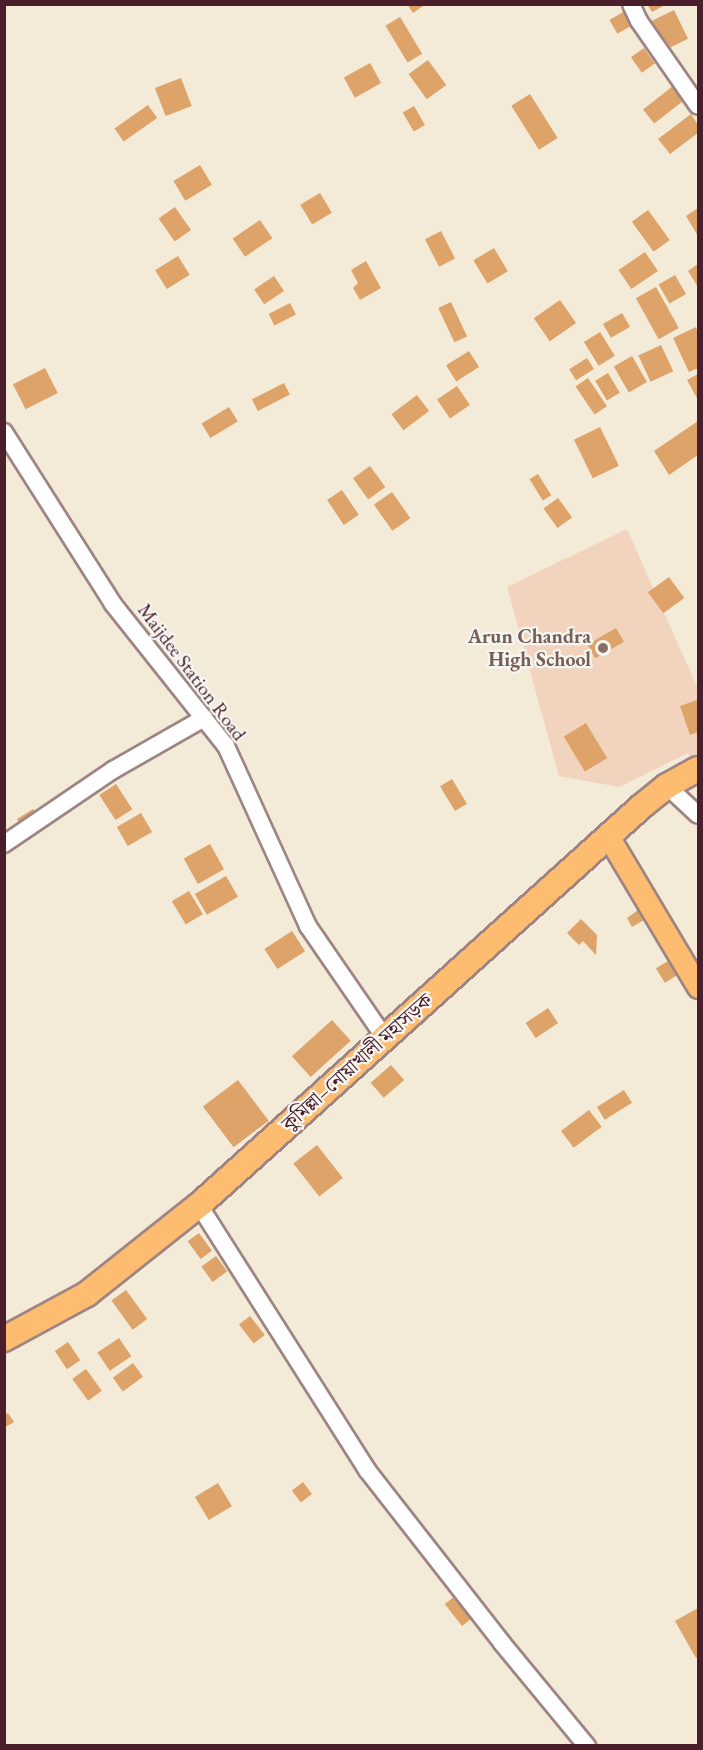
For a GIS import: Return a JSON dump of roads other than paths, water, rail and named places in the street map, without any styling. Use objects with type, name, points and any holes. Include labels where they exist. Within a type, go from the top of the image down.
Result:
[{"type":"highway","name":"কুমিল্লা–নোয়াখালী মহাসড়ক","points":[[4,1339],[87,1294],[199,1205],[608,836],[667,786],[699,769]]},
{"type":"main road","points":[[608,836],[699,987]]},
{"type":"street","points":[[631,4],[639,21],[699,106]]},
{"type":"street","name":"Maijdee Station Road","points":[[4,432],[113,604],[226,746],[308,926],[384,1038]]},
{"type":"street","points":[[4,844],[113,770],[204,718]]},
{"type":"street","points":[[667,786],[699,815]]},
{"type":"street","points":[[199,1205],[367,1470],[502,1643],[587,1746]]},
{"type":"place","name":"Arun Chandra High School","points":[[603,648]]}]
